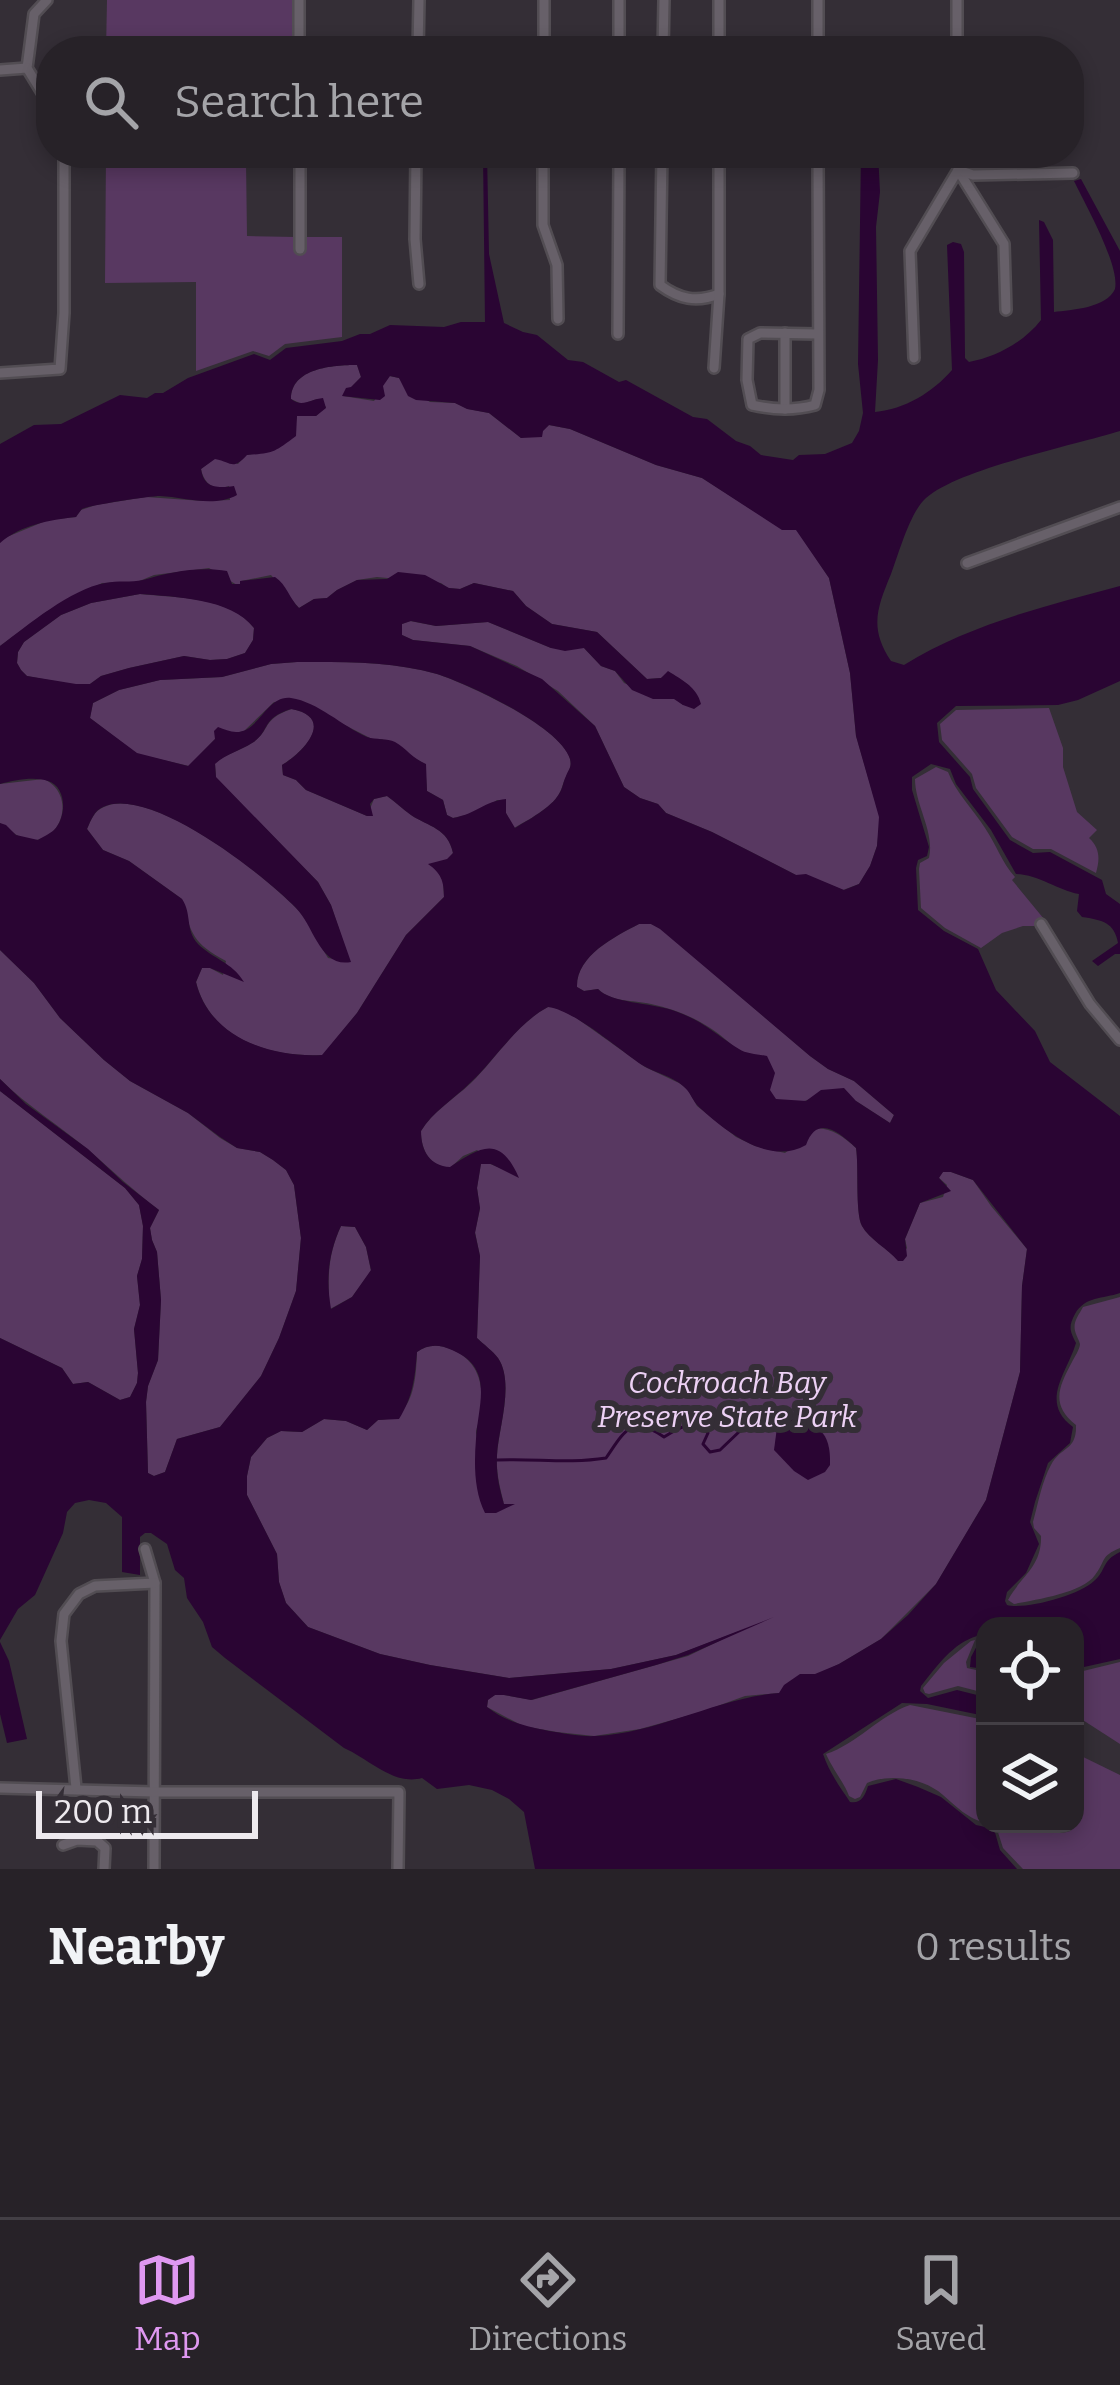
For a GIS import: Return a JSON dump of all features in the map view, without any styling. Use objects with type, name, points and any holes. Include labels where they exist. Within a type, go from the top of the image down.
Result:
[{"type":"street","points":[[36,83],[27,68],[34,14],[47,0]]},
{"type":"street","points":[[299,0],[299,36]]},
{"type":"street","points":[[418,36],[419,0]]},
{"type":"street","points":[[544,0],[544,36]]},
{"type":"street","points":[[619,0],[619,36]]},
{"type":"street","points":[[663,36],[664,0]]},
{"type":"street","points":[[719,0],[719,36]]},
{"type":"street","points":[[818,0],[818,36]]},
{"type":"street","points":[[957,0],[957,36]]},
{"type":"street","points":[[0,70],[27,68]]},
{"type":"street","points":[[0,374],[60,369],[64,168]]},
{"type":"street","points":[[300,168],[300,249]]},
{"type":"street","points":[[416,168],[419,284]]},
{"type":"street","points":[[543,168],[543,225],[557,265],[558,319]]},
{"type":"street","points":[[618,334],[619,168]]},
{"type":"street","points":[[662,168],[660,285],[679,298],[719,294]]},
{"type":"street","points":[[714,368],[719,168]]},
{"type":"street","points":[[817,334],[760,333],[748,339],[752,404],[770,409],[815,405],[819,390],[818,168]]},
{"type":"street","points":[[958,170],[974,175],[1072,173]]},
{"type":"street","points":[[958,170],[1004,244],[1006,310]]},
{"type":"street","points":[[914,358],[910,251],[958,170]]},
{"type":"street","points":[[785,333],[785,409]]},
{"type":"street","points":[[967,563],[1120,507]]},
{"type":"street","points":[[1041,923],[1090,1004],[1120,1040]]},
{"type":"street","points":[[145,1549],[155,1583],[154,1869]]},
{"type":"street","points":[[76,1788],[61,1641],[64,1614],[79,1594],[95,1586],[155,1583]]},
{"type":"street","points":[[0,1788],[398,1792],[398,1869]]},
{"type":"street","points":[[63,1846],[77,1840],[98,1841],[105,1848],[104,1869]]},
{"type":"green space","points":[[107,0],[295,0],[296,36],[106,36]]},
{"type":"green space","points":[[106,168],[246,168],[247,236],[296,237],[297,253],[304,253],[304,237],[342,237],[342,337],[285,344],[269,356],[253,351],[196,371],[196,282],[105,283]]},
{"type":"green space","points":[[357,365],[361,377],[343,396],[374,401],[389,376],[399,378],[430,402],[489,413],[521,438],[549,425],[570,429],[656,465],[702,478],[782,529],[796,529],[829,578],[850,673],[856,736],[880,818],[877,846],[859,884],[843,890],[796,875],[666,813],[624,787],[595,726],[558,691],[470,646],[402,635],[402,624],[410,621],[436,626],[488,622],[551,648],[584,648],[624,683],[683,705],[690,686],[669,672],[647,679],[597,632],[552,624],[513,591],[474,583],[460,589],[377,577],[357,580],[299,608],[271,575],[237,585],[209,568],[154,575],[137,582],[102,583],[46,612],[0,646],[2,539],[48,520],[76,517],[96,505],[146,497],[230,500],[229,486],[211,485],[201,469],[215,458],[238,464],[297,416],[316,416],[326,407],[317,399],[302,404],[291,399],[298,381],[306,375]]},
{"type":"green space","points":[[140,594],[217,604],[254,628],[253,640],[245,653],[227,659],[184,656],[101,676],[90,684],[27,676],[21,670],[18,652],[24,642],[61,615],[91,603]]},
{"type":"green space","points":[[297,662],[420,670],[490,697],[532,721],[563,747],[571,764],[560,792],[545,809],[514,828],[506,800],[453,818],[447,815],[443,800],[427,791],[425,764],[331,718],[274,702],[244,731],[216,738],[189,766],[137,754],[90,718],[93,703],[119,690]]},
{"type":"green space","points":[[1049,708],[1077,812],[1097,830],[1089,838],[1098,854],[1096,873],[1051,849],[1033,849],[1012,837],[976,788],[972,774],[942,740],[940,724],[956,710]]},
{"type":"green space","points":[[292,709],[305,713],[314,727],[306,744],[282,765],[283,775],[367,816],[374,799],[387,796],[442,833],[453,853],[438,871],[444,897],[406,935],[357,1013],[323,1055],[263,1048],[245,1041],[214,1017],[196,982],[202,968],[223,975],[226,961],[195,937],[182,899],[129,861],[103,850],[87,829],[101,809],[124,804],[177,821],[235,857],[282,895],[307,921],[328,958],[350,962],[318,882],[216,778],[215,763],[252,743],[275,717]]},
{"type":"green space","points":[[936,767],[948,772],[1015,877],[1012,880],[1044,919],[1034,926],[1002,933],[981,948],[921,908],[919,869],[929,858],[930,848],[915,779]]},
{"type":"green space","points":[[44,779],[59,794],[59,823],[46,837],[26,839],[0,823],[0,784]]},
{"type":"green space","points":[[639,924],[660,928],[810,1056],[854,1081],[894,1115],[890,1123],[856,1101],[775,1099],[738,1051],[691,1017],[577,987],[590,957]]},
{"type":"green space","points":[[0,950],[34,983],[60,1018],[130,1081],[188,1113],[237,1148],[273,1160],[294,1185],[301,1238],[296,1291],[261,1376],[220,1427],[177,1439],[165,1472],[154,1476],[148,1473],[146,1402],[158,1360],[161,1300],[150,1228],[159,1210],[0,1079]]},
{"type":"green space","name":"Cockroach Bay Preserve State Park","points":[[548,1007],[575,1017],[645,1067],[681,1084],[697,1106],[755,1146],[785,1153],[817,1128],[843,1137],[856,1148],[862,1226],[898,1260],[907,1248],[905,1239],[920,1203],[943,1197],[947,1185],[938,1177],[943,1172],[973,1180],[1027,1249],[1020,1372],[986,1500],[936,1584],[881,1639],[780,1693],[745,1696],[640,1729],[594,1736],[523,1726],[487,1707],[488,1699],[504,1695],[532,1700],[688,1656],[742,1630],[676,1655],[611,1669],[509,1678],[380,1654],[308,1627],[286,1603],[277,1554],[247,1495],[251,1457],[267,1438],[281,1431],[302,1432],[324,1419],[367,1430],[378,1420],[390,1418],[411,1396],[417,1352],[438,1346],[462,1355],[478,1376],[482,1404],[476,1433],[504,1504],[497,1462],[505,1380],[498,1358],[477,1338],[480,1256],[475,1232],[481,1163],[503,1169],[477,1150],[450,1168],[437,1164],[425,1151],[421,1131],[516,1032]]},
{"type":"green space","points":[[0,1091],[125,1188],[139,1205],[142,1259],[134,1329],[138,1373],[130,1397],[120,1400],[88,1382],[73,1384],[62,1368],[0,1338]]},
{"type":"green space","points":[[341,1226],[355,1227],[371,1271],[352,1297],[330,1309],[330,1267]]},
{"type":"green space","points":[[1120,1297],[1120,1548],[1106,1556],[1095,1575],[1080,1587],[1014,1604],[1008,1600],[1034,1564],[1040,1547],[1041,1536],[1033,1522],[1045,1478],[1076,1433],[1059,1396],[1080,1346],[1076,1320],[1083,1307]]},
{"type":"green space","points":[[975,1640],[966,1662],[967,1668],[976,1670],[976,1691],[958,1686],[925,1693],[923,1688],[944,1663]]},
{"type":"green space","points":[[1120,1662],[1120,1744],[1084,1721],[1084,1671]]},
{"type":"green space","points":[[910,1705],[976,1718],[976,1819],[935,1789],[906,1779],[876,1780],[867,1783],[860,1797],[849,1796],[826,1754]]},
{"type":"green space","points":[[1084,1757],[1120,1775],[1120,1869],[1023,1869],[1003,1848],[998,1833],[1084,1833]]},
{"type":"shaded area","points":[[483,168],[487,168],[489,254],[504,323],[537,335],[568,360],[583,362],[619,382],[626,380],[693,417],[707,419],[761,455],[793,460],[852,443],[859,431],[863,413],[858,364],[861,168],[879,168],[875,412],[917,398],[952,370],[947,245],[961,244],[964,252],[965,358],[969,362],[1009,347],[1041,320],[1039,220],[1053,240],[1054,312],[1097,304],[1115,289],[1107,250],[1074,181],[1081,179],[1120,251],[1120,431],[963,477],[926,498],[906,533],[878,618],[884,649],[891,661],[904,665],[982,627],[1120,586],[1120,681],[1058,705],[956,706],[937,723],[939,742],[970,777],[973,789],[1010,840],[1033,853],[1050,852],[1102,880],[1106,894],[1120,904],[1120,954],[1098,966],[1092,961],[1118,943],[1114,930],[1082,917],[1077,911],[1079,894],[1016,874],[950,769],[931,764],[912,777],[912,790],[929,847],[916,868],[918,910],[978,949],[996,990],[1035,1031],[1050,1062],[1120,1116],[1120,1293],[1089,1301],[1073,1318],[1076,1343],[1057,1397],[1058,1408],[1073,1427],[1070,1443],[1048,1463],[1030,1522],[1039,1544],[1026,1573],[1007,1592],[1005,1601],[1026,1605],[1077,1591],[1094,1581],[1120,1552],[1120,1659],[1084,1667],[1084,1617],[976,1617],[976,1636],[946,1657],[920,1691],[928,1698],[957,1690],[976,1695],[976,1714],[902,1703],[823,1754],[850,1802],[862,1798],[868,1786],[896,1779],[918,1787],[941,1797],[976,1825],[976,1833],[995,1833],[1000,1850],[1017,1869],[535,1869],[524,1812],[509,1799],[469,1785],[437,1789],[422,1778],[402,1778],[382,1770],[344,1748],[212,1647],[167,1544],[145,1533],[140,1537],[140,1575],[122,1572],[122,1517],[106,1503],[75,1503],[67,1512],[63,1533],[35,1595],[18,1609],[0,1640],[0,1338],[62,1368],[73,1384],[88,1382],[120,1400],[130,1397],[138,1373],[134,1329],[140,1305],[137,1276],[143,1226],[139,1205],[125,1188],[0,1091],[0,1079],[159,1210],[150,1228],[161,1300],[158,1360],[146,1402],[148,1473],[165,1472],[177,1439],[220,1427],[261,1376],[296,1291],[301,1238],[294,1185],[286,1170],[260,1152],[237,1148],[188,1113],[130,1081],[60,1018],[34,983],[0,950],[0,823],[16,835],[38,840],[58,824],[63,803],[59,789],[48,781],[0,784],[0,646],[78,592],[110,582],[185,571],[227,571],[232,584],[275,577],[299,608],[357,580],[387,579],[398,572],[425,575],[449,588],[474,583],[513,591],[552,624],[597,632],[647,679],[661,678],[668,671],[692,688],[701,704],[694,709],[674,699],[653,699],[632,690],[584,648],[551,648],[488,622],[436,626],[411,621],[402,624],[402,635],[470,646],[542,679],[595,726],[624,787],[666,813],[796,875],[806,874],[844,890],[859,884],[877,846],[879,817],[856,736],[850,673],[829,578],[796,530],[782,530],[702,478],[656,465],[570,429],[549,425],[542,437],[521,438],[489,413],[455,403],[416,400],[408,396],[399,378],[390,376],[380,400],[342,396],[361,377],[357,365],[315,370],[298,381],[291,399],[303,403],[323,398],[326,408],[316,416],[297,416],[296,436],[273,451],[247,455],[235,464],[215,459],[201,469],[209,484],[234,486],[237,495],[209,501],[154,496],[96,505],[82,509],[76,517],[26,528],[0,543],[0,444],[34,425],[61,424],[120,395],[147,398],[163,393],[188,378],[254,354],[270,360],[286,348],[342,341],[390,325],[444,327],[485,322]],"holes":[[[140,594],[217,605],[244,618],[254,628],[245,653],[210,660],[184,656],[101,676],[90,684],[27,676],[17,663],[24,642],[61,615],[91,603]],[[297,662],[385,664],[420,670],[490,697],[532,720],[563,746],[570,766],[561,790],[539,813],[515,828],[506,813],[506,799],[453,818],[447,815],[443,800],[427,791],[426,764],[395,742],[367,737],[291,698],[275,702],[244,730],[218,727],[215,739],[188,766],[137,753],[90,718],[93,703],[119,690]],[[291,709],[312,719],[312,735],[282,765],[283,775],[367,816],[373,816],[370,804],[374,799],[387,796],[442,833],[453,853],[428,864],[441,878],[444,897],[406,935],[357,1013],[322,1055],[263,1048],[214,1017],[196,982],[202,968],[244,982],[198,944],[182,899],[129,861],[103,850],[87,829],[100,809],[123,804],[176,821],[259,875],[296,908],[332,959],[351,962],[318,882],[216,777],[215,764],[258,739],[274,717]],[[639,924],[651,924],[810,1056],[854,1081],[894,1115],[890,1123],[844,1088],[821,1090],[806,1101],[776,1099],[770,1090],[775,1073],[767,1056],[742,1051],[672,1010],[577,987],[583,966],[608,941]],[[548,1007],[642,1065],[679,1083],[722,1127],[749,1143],[763,1149],[792,1150],[806,1145],[816,1130],[836,1132],[856,1148],[862,1226],[898,1261],[907,1256],[905,1239],[920,1203],[951,1191],[939,1178],[943,1172],[973,1180],[1027,1249],[1020,1372],[986,1500],[936,1584],[908,1615],[881,1639],[839,1664],[815,1674],[800,1674],[779,1693],[619,1733],[584,1736],[509,1720],[487,1707],[488,1700],[495,1695],[531,1700],[656,1665],[774,1617],[676,1655],[611,1669],[509,1678],[380,1654],[308,1627],[286,1603],[277,1554],[247,1495],[251,1457],[267,1438],[281,1431],[302,1432],[324,1419],[367,1430],[378,1420],[399,1419],[412,1387],[417,1352],[438,1346],[465,1358],[479,1377],[475,1468],[485,1513],[515,1504],[504,1504],[497,1474],[505,1380],[496,1355],[477,1338],[480,1256],[475,1233],[481,1164],[519,1178],[504,1155],[489,1148],[450,1167],[437,1164],[425,1151],[421,1131],[526,1023]],[[341,1226],[355,1227],[371,1270],[352,1297],[331,1309],[333,1247]]]},
{"type":"shaded area","points":[[778,1420],[807,1423],[825,1437],[830,1465],[825,1472],[808,1480],[774,1450]]},
{"type":"shaded area","points":[[0,1642],[27,1739],[7,1743],[0,1714]]},
{"type":"waterway","points":[[497,1460],[606,1458],[624,1434],[636,1427],[664,1437],[697,1426],[708,1433],[703,1444],[710,1452],[720,1450],[742,1429],[778,1420]]}]
